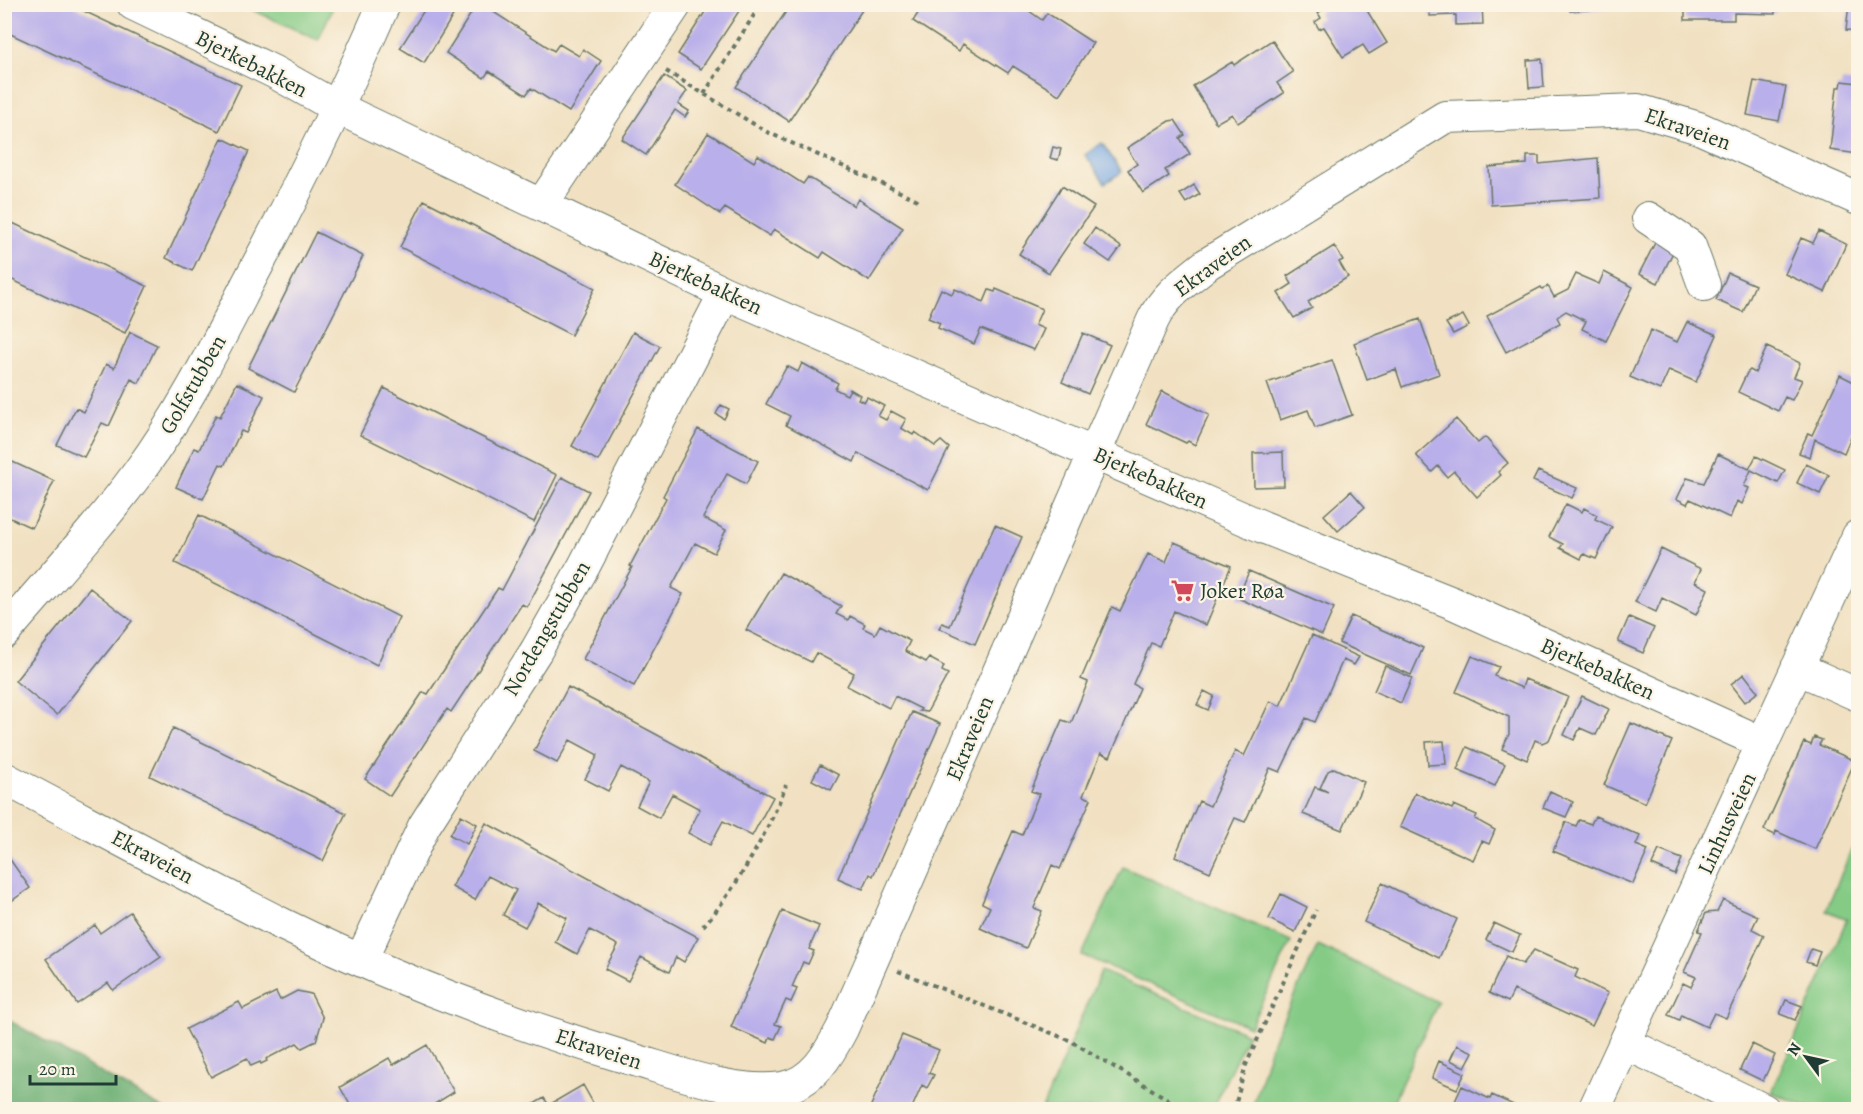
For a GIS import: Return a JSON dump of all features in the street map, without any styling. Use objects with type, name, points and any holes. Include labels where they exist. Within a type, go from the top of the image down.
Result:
[{"type":"street","name":"Bjerkebakken","points":[[133,4],[274,72],[338,108],[725,293],[1263,527],[1455,604],[1763,743]]},
{"type":"street","points":[[338,108],[384,4]]},
{"type":"street","points":[[542,204],[676,4]]},
{"type":"street","name":"Golfstubben","points":[[4,633],[133,480],[163,436],[238,303],[338,108]]},
{"type":"street","name":"Ekraveien","points":[[4,778],[284,924],[361,960],[477,1006],[614,1054],[702,1080],[764,1089],[797,1084],[816,1071],[842,1029],[1156,314],[1175,290],[1208,264],[1438,119],[1571,111],[1638,110],[1698,128],[1858,200]]},
{"type":"street","points":[[1648,218],[1690,246],[1704,285]]},
{"type":"street","name":"Nordengstubben","points":[[361,960],[424,826],[552,622],[725,293]]},
{"type":"street","name":"Linhusveien","points":[[1594,1110],[1858,536]]},
{"type":"street","points":[[1797,668],[1858,695]]},
{"type":"street","points":[[1626,1043],[1764,1110]]},
{"type":"path","points":[[704,94],[761,4]]},
{"type":"path","points":[[1080,4],[1093,11]]},
{"type":"path","points":[[642,57],[767,132],[918,200]]},
{"type":"path","points":[[703,926],[727,898],[778,807],[786,785]]},
{"type":"path","points":[[1234,1110],[1246,1065],[1316,910]]},
{"type":"path","points":[[873,960],[1071,1041],[1186,1110]]},
{"type":"path","points":[[4,1100],[27,1110]]},
{"type":"green space","points":[[242,5],[334,5],[318,40]]},
{"type":"green space","points":[[1854,844],[1858,846],[1858,1109],[1812,1109],[1771,1092],[1847,919],[1826,910]]},
{"type":"green space","points":[[1123,867],[1291,941],[1250,1027],[1082,955]]},
{"type":"green space","points":[[1318,945],[1438,1002],[1390,1109],[1252,1109],[1271,1045]]},
{"type":"green space","points":[[1101,971],[1248,1034],[1212,1109],[1042,1109]]},
{"type":"green space","points":[[5,1018],[164,1109],[5,1109]]},
{"type":"water","points":[[1102,143],[1122,172],[1105,183],[1085,155]]},
{"type":"building","points":[[4,4],[69,4],[241,85],[219,131],[4,31]]},
{"type":"building","points":[[428,4],[460,4],[424,63],[400,48]]},
{"type":"building","points":[[477,4],[481,4],[554,51],[559,44],[579,56],[583,49],[601,61],[569,112],[531,88],[526,95],[489,71],[484,78],[446,53]]},
{"type":"building","points":[[710,4],[743,5],[701,69],[678,54]]},
{"type":"building","points":[[791,4],[866,4],[789,121],[736,87]]},
{"type":"building","points":[[924,4],[1019,4],[1042,20],[1047,13],[1093,43],[1059,95],[1013,66],[1008,73],[963,44],[959,51],[913,21]]},
{"type":"building","points":[[1331,4],[1336,8],[1341,4],[1363,4],[1387,43],[1369,54],[1363,45],[1343,57],[1324,27],[1319,29],[1315,22],[1321,18],[1318,13]]},
{"type":"building","points":[[1423,4],[1482,4],[1483,24],[1456,25],[1456,15],[1430,16],[1429,6]]},
{"type":"building","points":[[1569,4],[1655,4],[1655,6],[1570,11]]},
{"type":"building","points":[[1685,4],[1775,4],[1775,14],[1734,13],[1734,20],[1685,20]]},
{"type":"building","points":[[1849,4],[1858,4],[1858,31],[1846,30]]},
{"type":"building","points":[[1272,40],[1293,72],[1277,83],[1284,93],[1238,123],[1232,114],[1216,123],[1193,86],[1232,62],[1234,65]]},
{"type":"building","points":[[1542,59],[1544,87],[1529,88],[1527,60]]},
{"type":"building","points":[[664,76],[687,91],[678,104],[689,111],[685,117],[675,110],[646,155],[622,139]]},
{"type":"building","points":[[1754,81],[1786,87],[1779,121],[1747,115]]},
{"type":"building","points":[[1842,81],[1858,83],[1858,154],[1830,150],[1837,87],[1841,87]]},
{"type":"building","points":[[1175,120],[1185,135],[1180,138],[1190,154],[1165,170],[1169,176],[1143,193],[1128,170],[1137,164],[1127,148],[1169,121]]},
{"type":"building","points":[[708,133],[754,162],[758,155],[803,184],[808,177],[854,206],[858,199],[903,228],[869,281],[824,252],[820,258],[774,229],[770,236],[725,208],[720,214],[675,184]]},
{"type":"building","points":[[222,138],[249,151],[192,271],[166,258]]},
{"type":"building","points":[[1053,147],[1061,149],[1058,160],[1050,158]]},
{"type":"building","points":[[1527,156],[1539,156],[1539,164],[1598,158],[1600,198],[1491,205],[1489,167],[1527,164]]},
{"type":"building","points":[[1194,185],[1200,194],[1186,203],[1180,194]]},
{"type":"building","points":[[1062,186],[1094,207],[1049,273],[1019,254]]},
{"type":"building","points":[[424,200],[595,288],[571,335],[400,247]]},
{"type":"building","points":[[4,219],[147,286],[125,333],[4,276]]},
{"type":"building","points":[[1095,228],[1121,247],[1110,262],[1084,244]]},
{"type":"building","points":[[1819,231],[1846,244],[1825,292],[1785,274],[1801,238],[1813,243]]},
{"type":"building","points":[[316,232],[363,256],[294,392],[248,368]]},
{"type":"building","points":[[1656,241],[1674,250],[1658,283],[1639,274]]},
{"type":"building","points":[[1334,246],[1343,260],[1339,262],[1348,277],[1308,302],[1312,308],[1294,318],[1278,293],[1292,284],[1287,276]]},
{"type":"building","points":[[1604,272],[1633,287],[1606,341],[1582,329],[1586,321],[1566,311],[1557,317],[1560,323],[1506,352],[1487,316],[1541,287],[1542,289],[1548,286],[1554,297],[1568,290],[1576,274],[1599,284]]},
{"type":"building","points":[[1728,273],[1755,285],[1743,312],[1716,300]]},
{"type":"building","points":[[941,289],[952,294],[955,289],[984,302],[989,290],[995,292],[996,289],[1042,309],[1035,325],[1044,329],[1034,350],[981,329],[974,344],[938,328],[940,323],[928,318]]},
{"type":"building","points":[[1463,315],[1469,326],[1453,334],[1446,323]]},
{"type":"building","points":[[1420,319],[1439,374],[1402,387],[1396,369],[1367,380],[1354,343]]},
{"type":"building","points":[[1687,322],[1717,335],[1696,382],[1669,370],[1660,390],[1630,377],[1651,330],[1677,342]]},
{"type":"building","points":[[130,332],[157,345],[139,383],[131,379],[109,426],[102,423],[84,457],[57,445],[76,408],[84,412],[106,364],[114,368]]},
{"type":"building","points":[[633,332],[660,346],[598,461],[572,446]]},
{"type":"building","points":[[1083,333],[1110,345],[1088,394],[1062,382]]},
{"type":"building","points":[[1767,347],[1800,363],[1794,377],[1802,380],[1792,400],[1785,397],[1778,411],[1738,392],[1747,373],[1750,370],[1755,373]]},
{"type":"building","points":[[1332,360],[1352,415],[1315,428],[1308,410],[1280,420],[1267,383]]},
{"type":"building","points":[[802,363],[838,383],[835,389],[847,395],[850,389],[860,395],[858,399],[864,402],[867,397],[884,406],[878,416],[886,420],[891,411],[906,419],[901,428],[913,435],[915,432],[935,446],[941,441],[949,448],[928,490],[858,453],[854,462],[786,425],[790,416],[766,404],[787,366],[798,372]]},
{"type":"building","points":[[1840,375],[1858,384],[1858,420],[1844,453],[1815,439],[1810,457],[1799,453],[1808,433],[1812,435]]},
{"type":"building","points":[[237,383],[264,396],[246,433],[241,431],[224,466],[220,464],[203,499],[176,487],[194,448],[199,450],[216,415],[220,417]]},
{"type":"building","points":[[384,388],[557,475],[534,522],[360,435]]},
{"type":"building","points":[[1162,391],[1209,415],[1195,445],[1146,424]]},
{"type":"building","points":[[721,405],[729,409],[724,419],[716,414]]},
{"type":"building","points":[[1456,419],[1478,443],[1485,437],[1508,463],[1498,472],[1501,475],[1477,497],[1454,471],[1447,477],[1438,466],[1432,472],[1416,455]]},
{"type":"building","points":[[698,429],[758,461],[746,484],[727,474],[703,518],[726,530],[714,553],[695,543],[671,588],[683,594],[634,686],[583,659],[632,567],[630,566],[666,498],[663,496]]},
{"type":"building","points":[[1283,452],[1284,486],[1254,487],[1253,453]]},
{"type":"building","points":[[1718,454],[1749,469],[1756,456],[1785,470],[1778,483],[1751,470],[1744,486],[1749,488],[1742,504],[1737,501],[1730,518],[1690,499],[1687,504],[1677,499],[1687,478],[1704,483]]},
{"type":"building","points":[[4,458],[54,481],[32,528],[4,515]]},
{"type":"building","points":[[1806,464],[1829,475],[1820,494],[1797,483]]},
{"type":"building","points":[[1538,471],[1577,488],[1572,498],[1533,481]]},
{"type":"building","points":[[562,477],[589,491],[527,607],[522,604],[451,712],[447,709],[390,796],[365,779],[423,692],[428,694],[498,588],[502,590]]},
{"type":"building","points":[[1351,491],[1365,507],[1338,531],[1324,515]]},
{"type":"building","points":[[1566,504],[1582,512],[1584,508],[1597,515],[1595,519],[1612,527],[1596,559],[1584,554],[1581,559],[1560,548],[1563,544],[1549,537]]},
{"type":"building","points":[[199,515],[399,617],[377,665],[175,563]]},
{"type":"building","points":[[995,525],[1022,537],[975,644],[939,628],[942,623],[950,626]]},
{"type":"building","points":[[1174,542],[1231,566],[1206,625],[1174,611],[1159,646],[1151,643],[1133,684],[1140,688],[1110,757],[1101,753],[1083,796],[1091,799],[1060,869],[1052,865],[1034,908],[1042,911],[1026,948],[980,928],[990,907],[982,903],[1013,831],[1022,835],[1039,794],[1031,791],[1062,720],[1071,723],[1088,682],[1081,679],[1112,607],[1120,611],[1148,554],[1166,562]]},
{"type":"building","points":[[1661,549],[1701,569],[1695,582],[1708,589],[1696,615],[1662,598],[1656,612],[1635,602]]},
{"type":"building","points":[[1249,571],[1334,608],[1322,635],[1238,598]]},
{"type":"building","points":[[781,573],[841,606],[836,614],[848,620],[850,616],[865,624],[863,628],[875,634],[880,625],[910,641],[905,651],[926,662],[929,658],[944,666],[942,671],[948,674],[927,712],[919,711],[921,709],[895,696],[889,708],[847,686],[854,673],[816,653],[811,662],[746,630]]},
{"type":"building","points":[[90,588],[132,621],[57,715],[15,681]]},
{"type":"building","points":[[1351,616],[1423,648],[1411,675],[1339,643]]},
{"type":"building","points":[[1629,617],[1654,628],[1643,653],[1618,642]]},
{"type":"building","points":[[1312,635],[1359,657],[1354,665],[1343,660],[1315,722],[1306,718],[1280,772],[1270,768],[1245,822],[1235,818],[1210,872],[1175,856],[1199,801],[1210,806],[1235,751],[1244,756],[1270,701],[1280,706]]},
{"type":"building","points":[[1472,656],[1499,667],[1494,676],[1522,688],[1525,679],[1568,697],[1549,740],[1542,743],[1535,740],[1527,760],[1502,749],[1509,734],[1509,717],[1456,692]]},
{"type":"building","points":[[1385,666],[1412,678],[1401,703],[1374,691]]},
{"type":"building","points":[[1744,674],[1758,692],[1745,702],[1731,684]]},
{"type":"building","points":[[568,687],[773,797],[752,836],[723,821],[710,845],[688,833],[700,809],[672,794],[659,818],[637,806],[649,782],[621,767],[608,791],[585,779],[598,755],[570,740],[557,763],[534,751]]},
{"type":"building","points":[[1204,691],[1214,696],[1208,710],[1197,705]]},
{"type":"building","points":[[1582,696],[1609,709],[1596,735],[1580,728],[1574,740],[1564,735]]},
{"type":"building","points":[[912,712],[940,724],[873,876],[870,874],[863,889],[838,878]]},
{"type":"building","points":[[1631,723],[1672,741],[1645,803],[1604,785]]},
{"type":"building","points":[[173,728],[346,813],[323,861],[150,776]]},
{"type":"building","points":[[1814,737],[1822,740],[1819,745],[1855,761],[1815,849],[1776,831],[1775,835],[1764,830],[1804,742],[1811,745]]},
{"type":"building","points":[[1444,741],[1446,764],[1428,765],[1426,742]]},
{"type":"building","points":[[1467,747],[1505,764],[1495,786],[1457,770]]},
{"type":"building","points":[[820,765],[839,775],[831,790],[812,780]]},
{"type":"building","points":[[1334,768],[1364,782],[1342,830],[1303,814],[1315,787],[1328,792],[1320,788],[1328,771]]},
{"type":"building","points":[[1550,791],[1573,802],[1566,817],[1543,808]]},
{"type":"building","points":[[1415,793],[1452,809],[1454,805],[1477,815],[1475,819],[1495,830],[1489,844],[1482,841],[1473,860],[1400,827]]},
{"type":"building","points":[[461,815],[477,824],[467,844],[450,835]]},
{"type":"building","points":[[1595,816],[1640,836],[1636,845],[1648,850],[1633,884],[1553,851],[1566,822],[1576,826],[1579,820],[1591,824]]},
{"type":"building","points":[[486,823],[698,937],[684,962],[676,957],[669,972],[641,957],[628,981],[605,969],[618,945],[590,930],[577,954],[555,942],[567,918],[538,903],[525,927],[503,915],[516,890],[488,876],[475,900],[452,887]]},
{"type":"building","points":[[1659,850],[1682,859],[1675,875],[1652,865]]},
{"type":"building","points":[[4,851],[30,888],[4,906]]},
{"type":"building","points":[[1382,883],[1457,919],[1439,958],[1364,922]]},
{"type":"building","points":[[1281,894],[1307,907],[1295,932],[1269,919]]},
{"type":"building","points":[[1723,900],[1758,916],[1752,929],[1764,935],[1726,1018],[1714,1013],[1707,1027],[1681,1015],[1679,1020],[1668,1015],[1683,983],[1691,987],[1696,977],[1684,972],[1702,932],[1698,931],[1706,913],[1717,912]]},
{"type":"building","points":[[782,911],[819,926],[809,949],[814,951],[808,964],[803,962],[792,987],[797,989],[791,1002],[786,1000],[775,1024],[781,1026],[775,1039],[770,1037],[768,1043],[731,1027]]},
{"type":"building","points":[[130,912],[161,957],[113,990],[108,983],[77,1004],[46,959],[95,925],[100,933]]},
{"type":"building","points":[[1494,923],[1520,935],[1512,952],[1486,940]]},
{"type":"building","points":[[1811,949],[1820,952],[1815,965],[1806,962]]},
{"type":"building","points":[[1534,950],[1578,970],[1575,977],[1608,993],[1592,1026],[1514,990],[1508,1002],[1489,993],[1506,956],[1523,964]]},
{"type":"building","points":[[297,991],[311,994],[323,1018],[316,1041],[302,1048],[297,1043],[261,1064],[260,1062],[251,1066],[247,1058],[211,1077],[186,1029],[239,1002],[243,1009],[276,992],[280,1000]]},
{"type":"building","points":[[1786,1000],[1802,1006],[1795,1020],[1780,1014]]},
{"type":"building","points":[[902,1035],[939,1050],[929,1073],[934,1075],[927,1088],[922,1085],[911,1110],[869,1110]]},
{"type":"building","points":[[1752,1044],[1775,1055],[1763,1081],[1740,1070]]},
{"type":"building","points":[[427,1045],[454,1092],[425,1110],[353,1110],[340,1087],[389,1058],[393,1065]]},
{"type":"building","points":[[1457,1045],[1473,1052],[1465,1067],[1450,1060]]},
{"type":"building","points":[[1439,1061],[1465,1073],[1457,1089],[1432,1078]]},
{"type":"building","points":[[583,1085],[597,1110],[524,1110],[544,1098],[549,1105]]},
{"type":"building","points":[[1462,1086],[1490,1099],[1492,1095],[1524,1110],[1451,1110]]},
{"type":"place","name":"Joker Røa","points":[[1182,590]]}]
